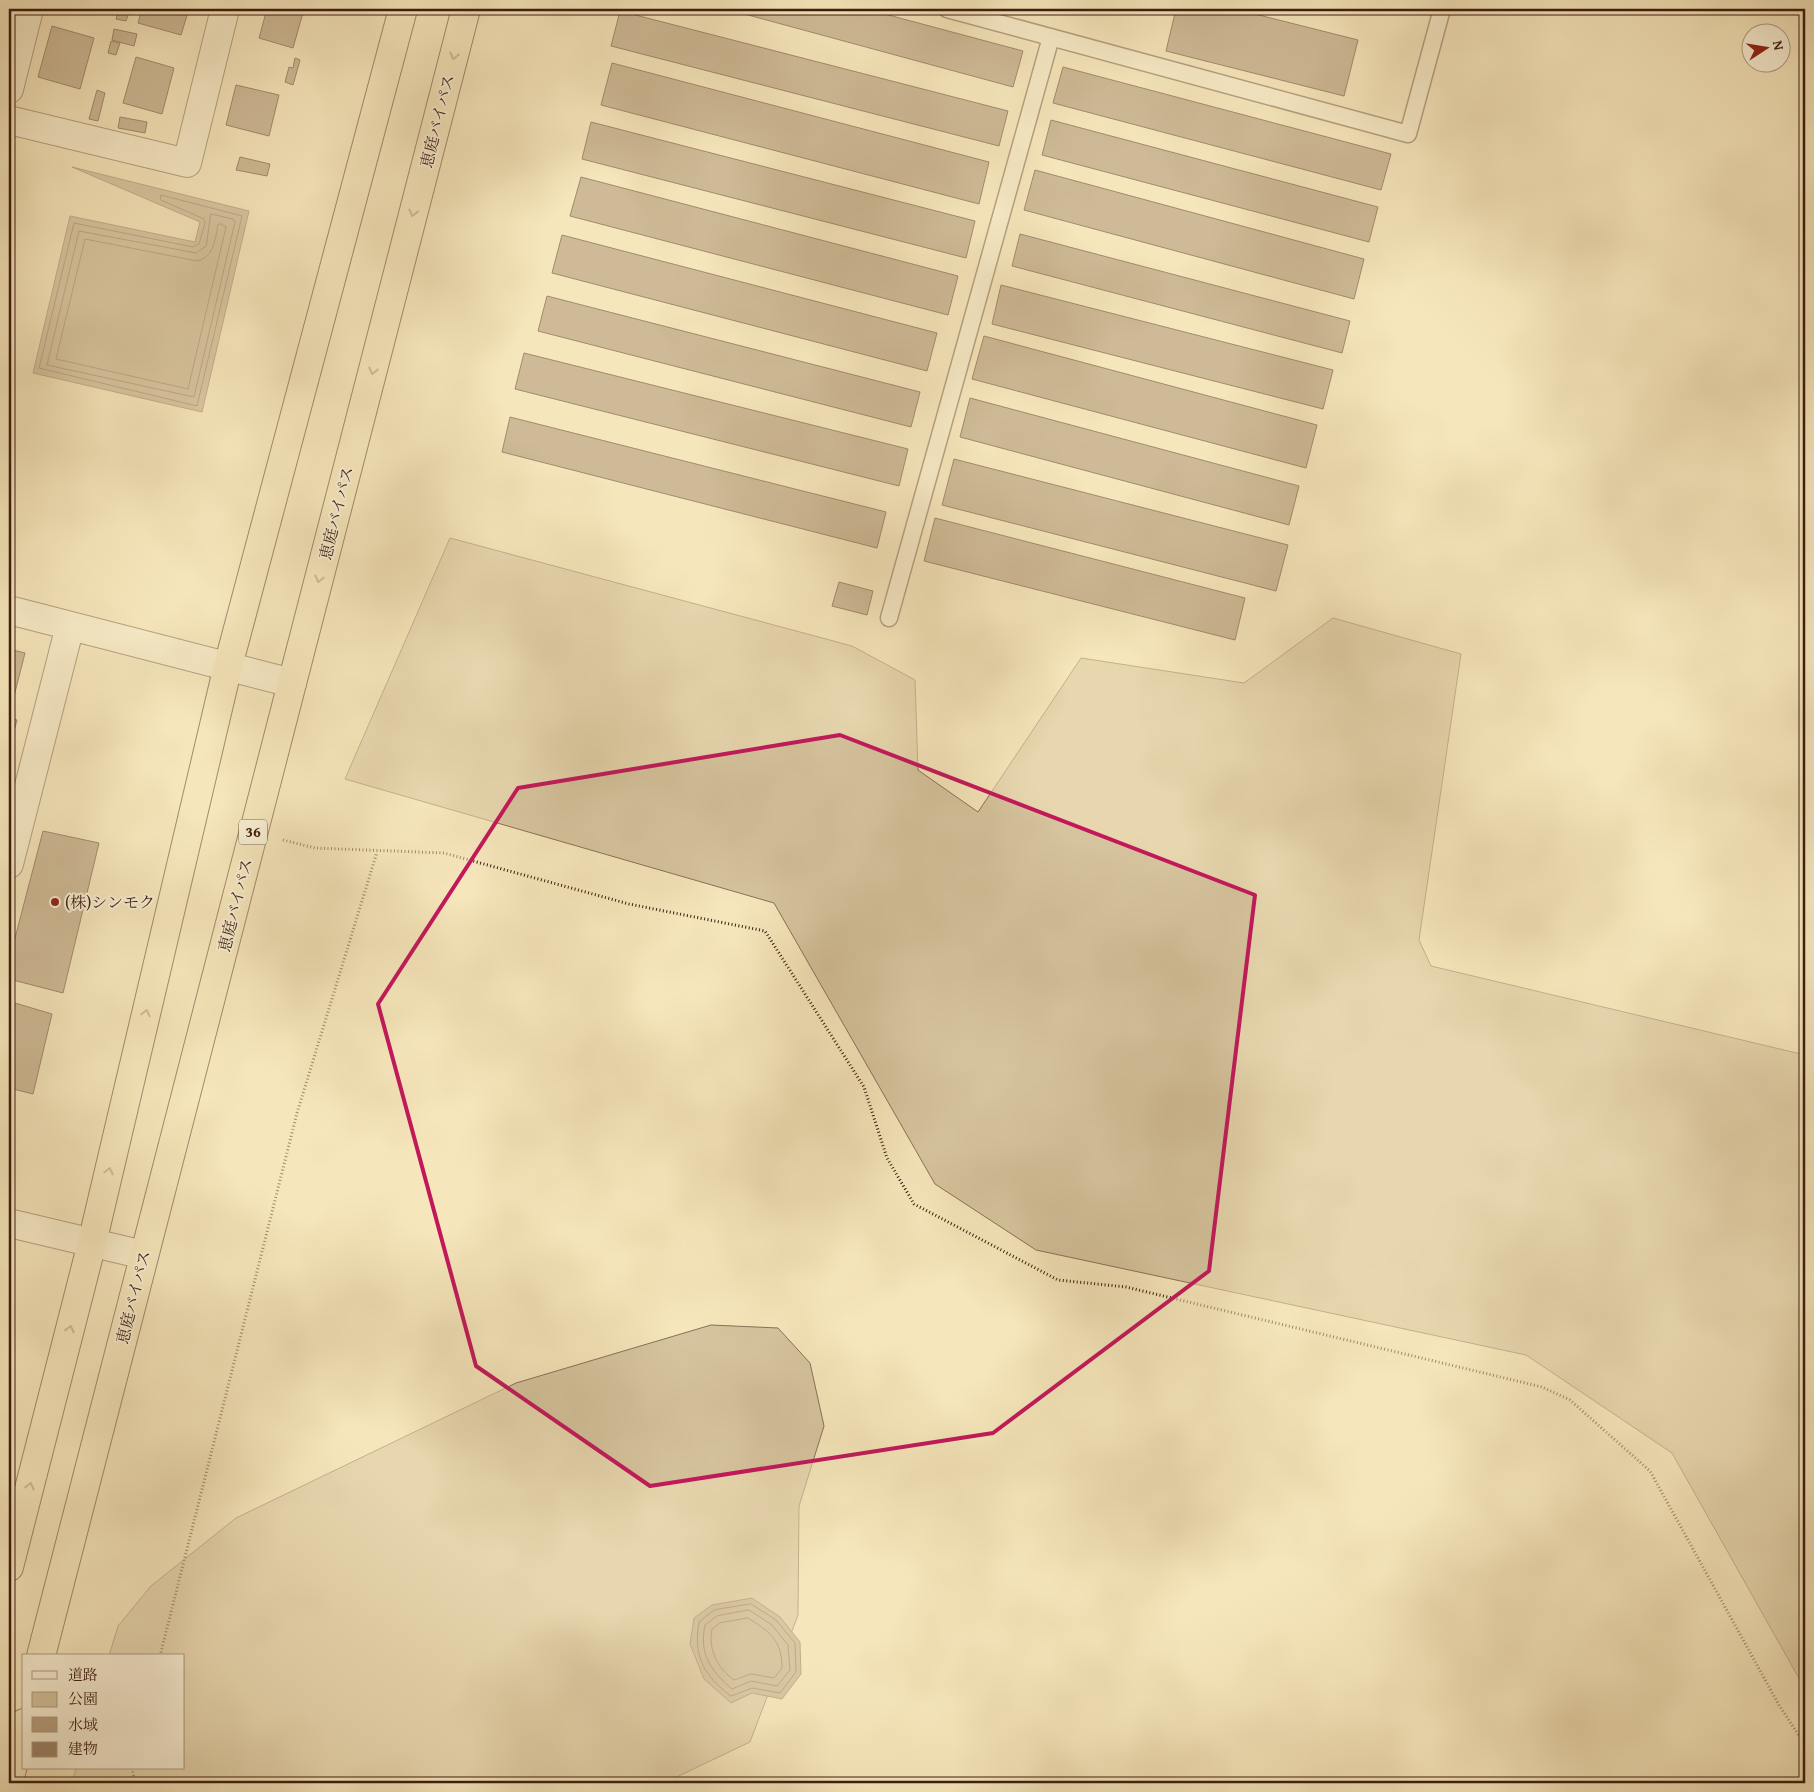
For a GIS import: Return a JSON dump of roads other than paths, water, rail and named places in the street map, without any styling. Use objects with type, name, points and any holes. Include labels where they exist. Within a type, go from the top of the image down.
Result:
[{"type":"highway","points":[[9,1567],[92,1243],[228,666],[403,9]]},
{"type":"highway","name":"恵庭バイパス","points":[[42,1654],[466,9]]},
{"type":"highway","points":[[9,1781],[22,1730]]},
{"type":"street","points":[[9,89],[29,9]]},
{"type":"street","points":[[9,120],[187,162],[225,9]]},
{"type":"street","points":[[9,610],[292,683]]},
{"type":"street","points":[[9,864],[15,814],[70,626]]},
{"type":"street","points":[[9,1223],[144,1255]]},
{"type":"lane","points":[[947,9],[1408,134],[1442,9]]},
{"type":"lane","points":[[889,618],[1051,37]]},
{"type":"water","points":[[72,167],[249,211],[202,412],[33,373],[70,216],[195,242],[200,222]]},
{"type":"water","points":[[752,1598],[780,1617],[800,1642],[801,1674],[782,1699],[752,1693],[731,1703],[704,1679],[690,1644],[694,1618],[712,1605]]},
{"type":"place","name":"(株)シンモク","points":[[55,902]]}]
